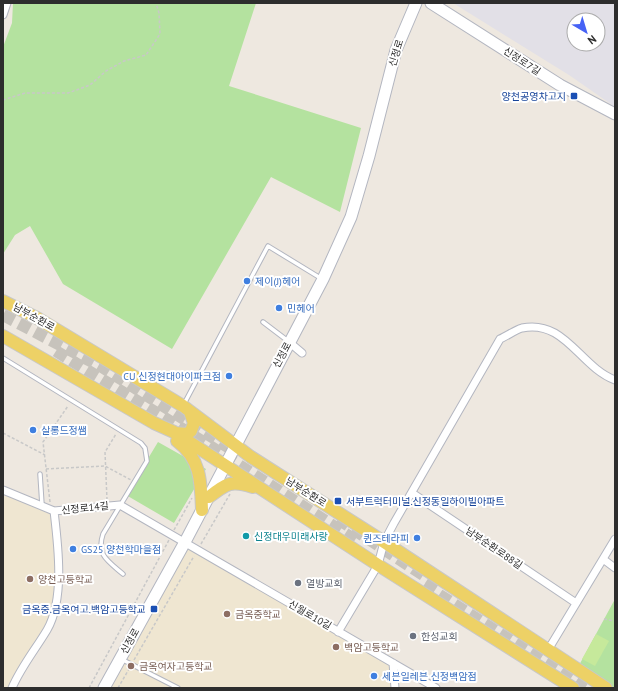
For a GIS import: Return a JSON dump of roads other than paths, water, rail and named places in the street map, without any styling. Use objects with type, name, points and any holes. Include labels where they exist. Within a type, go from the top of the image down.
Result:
[{"type":"main road","name":"신정로","points":[[104,688],[185,542],[224,465],[323,279],[351,217],[369,156],[396,50],[416,3]]},
{"type":"main road","name":"신정로7길","points":[[431,3],[560,85],[615,114]]},
{"type":"main road","name":"남부순환로","points":[[3,301],[37,318],[186,409],[235,445],[606,688]]},
{"type":"main road","name":"남부순환로","points":[[3,336],[154,423],[174,432],[378,565],[573,688]]},
{"type":"main road","points":[[174,432],[187,434],[191,431],[194,423],[186,409]]},
{"type":"main road","points":[[154,423],[183,446],[193,457],[200,476],[202,510]]},
{"type":"main road","points":[[209,497],[230,483],[236,482],[264,490]]},
{"type":"street","points":[[3,15],[7,3]]},
{"type":"street","points":[[338,632],[378,565],[384,542],[500,339],[522,328],[545,327],[566,341],[591,366],[608,378],[615,380]]},
{"type":"street","points":[[289,342],[302,353]]},
{"type":"street","name":"신정로14길","points":[[3,490],[52,511],[120,505],[185,542]]},
{"type":"street","name":"남부순환로88길","points":[[412,493],[576,603]]},
{"type":"street","points":[[12,688],[18,674],[48,629],[56,603],[60,556],[52,511]]},
{"type":"street","points":[[548,650],[615,539]]},
{"type":"street","name":"신월로10길","points":[[185,542],[436,688]]},
{"type":"street","points":[[602,559],[615,568]]},
{"type":"street","points":[[392,663],[395,688]]},
{"type":"lane","points":[[186,409],[268,246],[323,279]]},
{"type":"lane","points":[[263,322],[289,342]]},
{"type":"lane","points":[[3,358],[119,429],[141,443],[145,448],[147,460],[120,505],[100,543],[103,556],[122,574]]},
{"type":"lane","points":[[40,474],[42,506]]},
{"type":"lane","points":[[120,658],[178,688]]},
{"type":"tunnel","points":[[3,315],[102,367],[234,451]]},
{"type":"tunnel","points":[[56,351],[202,441],[355,540]]},
{"type":"tunnel","points":[[338,519],[440,586]]},
{"type":"tunnel","points":[[424,585],[585,688]]},
{"type":"place","name":"양천공영차고지","points":[[574,96]]},
{"type":"place","name":"제이(J)헤어","points":[[247,281]]},
{"type":"place","name":"민헤어","points":[[279,308]]},
{"type":"place","name":"CU 신정현대아이파크점","points":[[229,376]]},
{"type":"place","name":"살롱드정쌤","points":[[33,430]]},
{"type":"place","name":"서부트럭터미널.신정동일하이빌아파트","points":[[338,501]]},
{"type":"place","name":"신정대우미래사랑","points":[[246,536]]},
{"type":"place","name":"퀸즈테라피","points":[[417,538]]},
{"type":"place","name":"GS25 양천학마을점","points":[[73,549]]},
{"type":"place","name":"양천고등학교","points":[[30,579]]},
{"type":"place","name":"열방교회","points":[[298,583]]},
{"type":"place","name":"금옥중.금옥여고.백암고등학교","points":[[154,609]]},
{"type":"place","name":"금옥중학교","points":[[227,614]]},
{"type":"place","name":"한성교회","points":[[413,636]]},
{"type":"place","name":"백암고등학교","points":[[336,647]]},
{"type":"place","name":"금옥여자고등학교","points":[[131,666]]},
{"type":"place","name":"세븐일레븐 신정백암점","points":[[374,676]]}]
